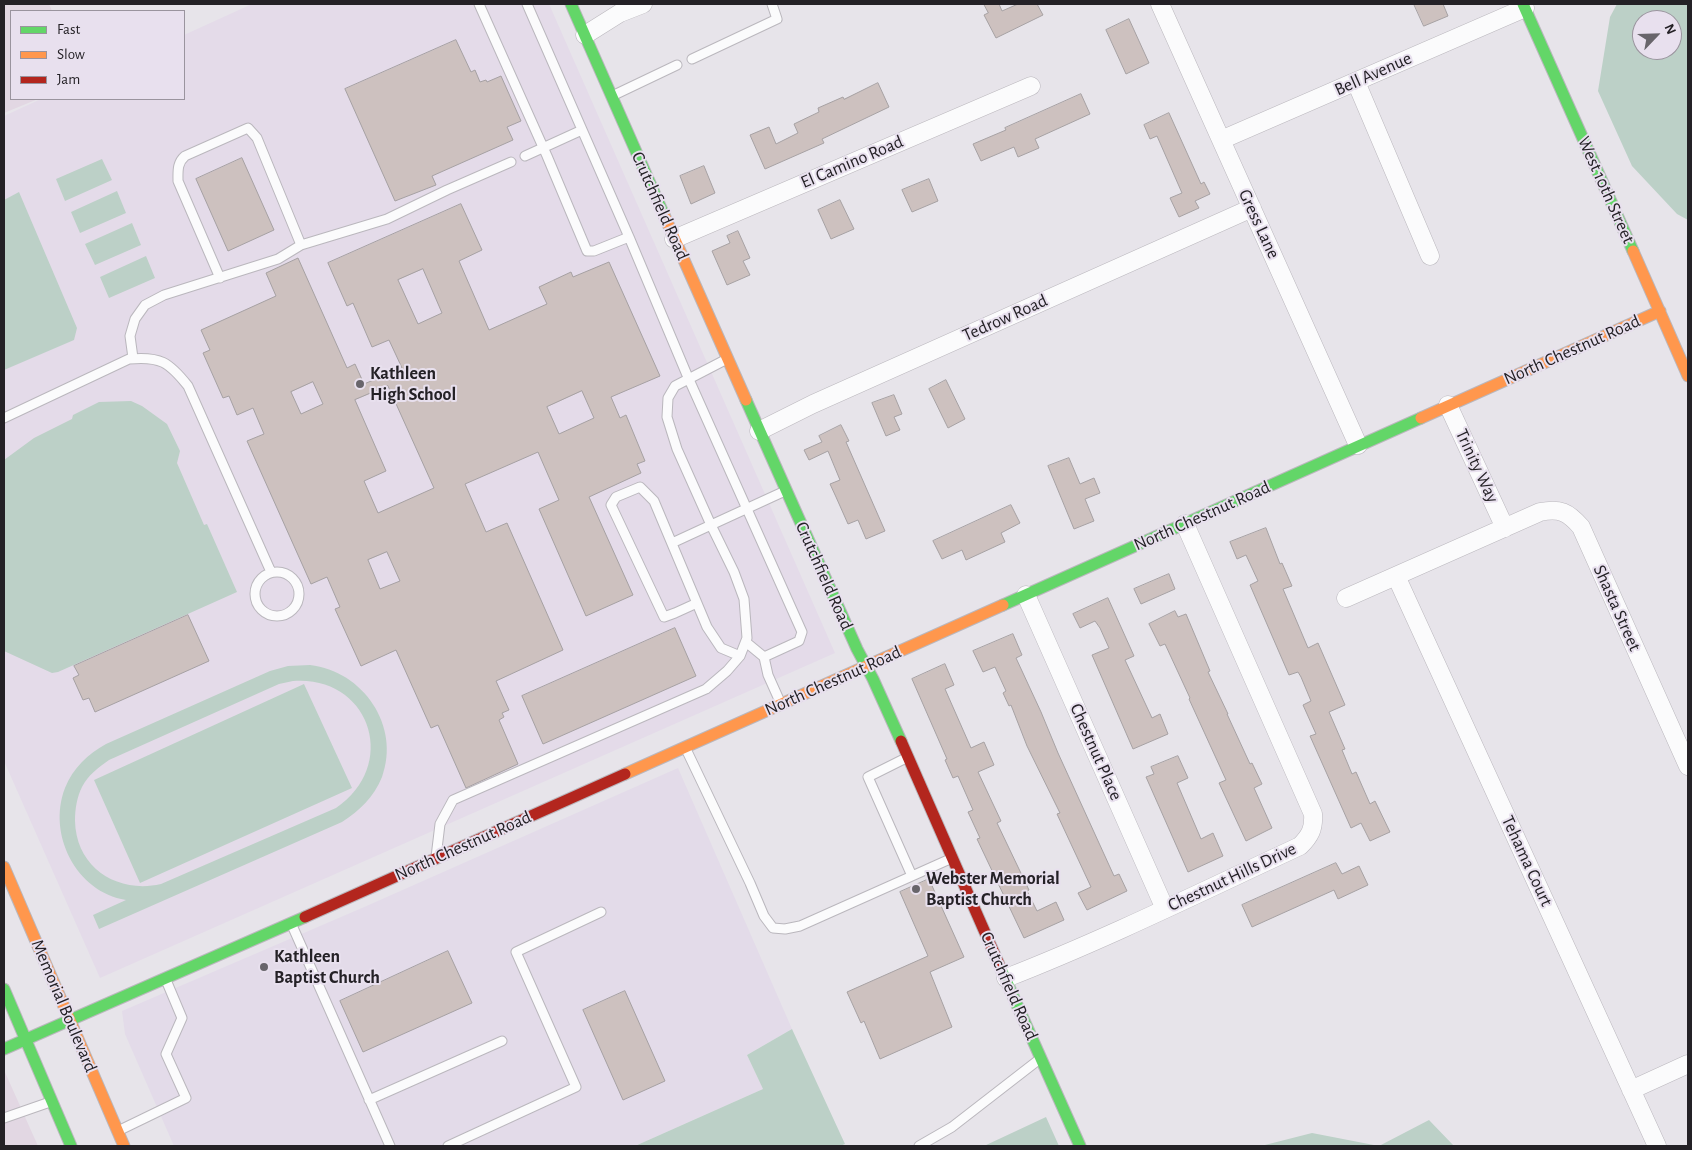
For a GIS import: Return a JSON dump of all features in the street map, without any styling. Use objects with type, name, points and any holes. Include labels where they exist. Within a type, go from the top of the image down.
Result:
[{"type":"street","name":"Crutchfield Road","points":[[571,4],[759,431],[873,679],[1080,1146]]},
{"type":"street","points":[[585,35],[620,14],[642,4]]},
{"type":"street","name":"Gress Lane","points":[[1160,4],[1358,445]]},
{"type":"street","name":"Bell Avenue","points":[[1221,140],[1356,82],[1524,6]]},
{"type":"street","name":"West 10th Street","points":[[1524,6],[1688,376]]},
{"type":"street","points":[[1356,82],[1430,256]]},
{"type":"street","name":"El Camino Road","points":[[674,239],[1031,86]]},
{"type":"street","name":"Tedrow Road","points":[[759,431],[813,404],[1252,208]]},
{"type":"street","name":"North Chestnut Road","points":[[4,1049],[436,859],[1185,524],[1448,404],[1660,311]]},
{"type":"street","name":"Trinity Way","points":[[1448,404],[1505,528]]},
{"type":"street","name":"Shasta Street","points":[[1346,598],[1540,512],[1554,510],[1572,516],[1581,527],[1688,766]]},
{"type":"street","name":"Chestnut Hills Drive","points":[[1006,978],[1165,909],[1300,846],[1310,835],[1314,825],[1313,814],[1185,524]]},
{"type":"street","name":"Tehama Court","points":[[1396,576],[1657,1146]]},
{"type":"street","name":"Chestnut Place","points":[[1026,595],[1165,909]]},
{"type":"street","name":"Memorial Boulevard","points":[[4,867],[124,1146]]},
{"type":"street","points":[[4,989],[71,1146]]},
{"type":"street","points":[[1631,1090],[1688,1064]]},
{"type":"lane","points":[[479,4],[544,148],[587,251],[594,251],[629,237]]},
{"type":"lane","points":[[527,4],[629,237],[688,379],[802,632],[799,641],[764,657]]},
{"type":"lane","points":[[692,59],[777,19],[772,4]]},
{"type":"lane","points":[[612,96],[677,65]]},
{"type":"lane","points":[[220,278],[178,181],[178,170],[180,160],[185,156],[231,134],[248,128],[256,138],[301,245]]},
{"type":"lane","points":[[525,156],[582,130]]},
{"type":"lane","points":[[133,358],[130,336],[135,319],[145,305],[164,295],[278,259],[301,245],[386,219],[511,162]]},
{"type":"lane","points":[[4,418],[129,359],[148,357],[165,362],[178,372],[188,386],[271,572]]},
{"type":"lane","points":[[436,859],[440,824],[453,800],[706,689],[727,671],[740,656],[747,643],[744,599],[734,572],[677,449],[667,417],[668,398],[676,386],[727,359]]},
{"type":"lane","points":[[697,603],[664,617],[611,505],[616,497],[640,487],[654,501],[672,543],[697,603],[707,627],[721,648],[740,656]]},
{"type":"lane","points":[[672,543],[786,490]]},
{"type":"lane","points":[[271,572],[283,572],[290,576],[298,587],[299,594],[294,608],[282,615],[268,614],[262,610],[255,597],[258,583],[262,577],[271,572]]},
{"type":"lane","points":[[747,643],[764,657],[768,676],[781,704]]},
{"type":"lane","points":[[685,747],[764,916],[773,928],[785,929],[800,926],[952,858]]},
{"type":"lane","points":[[908,757],[868,777],[912,876]]},
{"type":"lane","points":[[448,1146],[576,1088],[516,952],[601,912]]},
{"type":"lane","points":[[290,923],[390,1146]]},
{"type":"lane","points":[[118,1131],[186,1098],[166,1054],[182,1018],[165,978]]},
{"type":"lane","points":[[369,1100],[502,1041]]},
{"type":"lane","points":[[919,1146],[952,1126],[1041,1058]]},
{"type":"lane","points":[[4,1118],[52,1102]]},
{"type":"shaded area","points":[[4,4],[49,4],[52,10],[10,10],[10,100],[36,100],[4,113]]},
{"type":"shaded area","name":"Kathleen High School","points":[[252,4],[549,4],[835,653],[100,978],[4,761],[4,116],[39,100],[185,100],[185,35]]},
{"type":"shaded area","points":[[678,768],[792,1029],[747,1055],[763,1089],[635,1146],[174,1146],[125,1034],[122,1011],[362,908]]},
{"type":"shaded area","points":[[4,1070],[38,1146],[4,1146]]},
{"type":"green space","points":[[1617,4],[1688,4],[1688,220],[1677,214],[1632,166],[1598,91],[1610,17]]},
{"type":"green space","points":[[102,159],[112,180],[65,201],[56,179]]},
{"type":"green space","points":[[117,191],[126,213],[80,233],[71,212]]},
{"type":"green space","points":[[19,192],[77,328],[74,340],[4,370],[4,200]]},
{"type":"green space","points":[[132,223],[141,245],[95,265],[85,244]]},
{"type":"green space","points":[[146,256],[155,278],[109,298],[100,277]]},
{"type":"green space","points":[[131,401],[142,406],[167,424],[180,451],[177,463],[204,525],[207,524],[237,592],[52,673],[4,651],[4,460],[34,438],[72,419],[73,415],[99,402]]},
{"type":"green space","points":[[310,665],[329,669],[346,678],[361,690],[373,704],[382,721],[386,739],[387,758],[379,784],[370,797],[360,808],[342,822],[99,929],[93,915],[126,900],[108,895],[93,886],[80,873],[70,858],[63,842],[60,806],[65,788],[72,774],[87,757],[106,744],[270,671],[288,666]],"holes":[[[293,681],[320,683],[341,692],[357,707],[367,726],[371,747],[367,769],[356,790],[336,808],[161,884],[145,886],[115,881],[102,874],[91,864],[77,838],[75,812],[82,787],[98,768],[109,760],[279,684]]]},
{"type":"green space","points":[[304,684],[352,788],[140,883],[94,780]]},
{"type":"green space","points":[[792,1029],[845,1144],[840,1146],[635,1146],[763,1089],[747,1055]]},
{"type":"green space","points":[[1046,1117],[1059,1146],[984,1146]]},
{"type":"green space","points":[[1429,1120],[1454,1146],[1379,1146]]},
{"type":"green space","points":[[1312,1133],[1379,1146],[1261,1146]]},
{"type":"building","points":[[984,4],[999,4],[1002,11],[1018,4],[1037,4],[1043,15],[996,38],[984,15],[988,13]]},
{"type":"building","points":[[1414,4],[1443,4],[1448,16],[1424,26]]},
{"type":"building","points":[[1129,19],[1149,63],[1126,74],[1106,30]]},
{"type":"building","points":[[456,40],[471,72],[475,70],[480,82],[486,80],[487,82],[501,76],[521,121],[507,127],[513,140],[432,176],[436,185],[395,201],[345,89]]},
{"type":"building","points":[[878,83],[889,107],[822,139],[824,143],[765,169],[750,135],[769,127],[776,144],[798,133],[794,124],[819,112],[818,108],[843,97],[844,99]]},
{"type":"building","points":[[1081,94],[1090,114],[1035,139],[1039,148],[1018,157],[1014,147],[981,161],[973,144]]},
{"type":"building","points":[[1169,113],[1201,184],[1204,182],[1210,194],[1195,201],[1199,208],[1179,217],[1170,198],[1182,193],[1157,136],[1150,139],[1144,125]]},
{"type":"building","points":[[242,158],[274,230],[228,251],[196,179]]},
{"type":"building","points":[[704,166],[715,193],[691,204],[680,176]]},
{"type":"building","points":[[929,179],[938,201],[912,212],[902,190]]},
{"type":"building","points":[[840,200],[854,229],[831,239],[818,210]]},
{"type":"building","points":[[461,204],[482,250],[459,261],[489,330],[547,304],[539,287],[571,272],[573,277],[609,262],[660,376],[611,397],[620,418],[626,415],[645,461],[637,464],[641,473],[589,497],[633,595],[586,616],[539,509],[559,500],[538,452],[465,484],[486,532],[507,523],[563,650],[496,681],[509,710],[502,713],[504,717],[499,720],[518,764],[466,788],[438,725],[431,728],[396,650],[361,666],[335,609],[340,607],[327,577],[311,584],[247,441],[264,434],[253,408],[237,415],[229,396],[223,398],[203,353],[210,350],[201,330],[276,296],[266,273],[298,258],[347,368],[355,364],[364,384],[402,368],[389,340],[372,347],[353,303],[347,306],[328,263]],"holes":[[[423,269],[442,313],[418,324],[398,280]],[[313,382],[323,404],[301,414],[291,392]],[[388,386],[434,488],[378,513],[364,481],[386,471],[355,400]],[[582,391],[594,418],[559,434],[547,407]],[[387,552],[400,581],[380,589],[368,560]]]},
{"type":"building","points":[[738,231],[750,258],[743,261],[750,275],[727,285],[712,251],[730,243],[727,236]]},
{"type":"building","points":[[946,380],[965,419],[948,428],[929,389]]},
{"type":"building","points":[[894,395],[902,414],[894,417],[900,430],[886,436],[872,403]]},
{"type":"building","points":[[841,425],[849,441],[846,442],[885,531],[866,539],[858,520],[848,524],[830,484],[840,480],[828,451],[809,460],[804,450],[822,442],[819,436]]},
{"type":"building","points":[[1069,458],[1080,484],[1094,478],[1100,493],[1085,499],[1094,521],[1074,529],[1048,466]]},
{"type":"building","points":[[1011,505],[1020,523],[1001,533],[1005,542],[966,560],[962,550],[942,559],[933,541]]},
{"type":"building","points":[[1266,528],[1280,564],[1282,563],[1292,586],[1283,589],[1308,648],[1318,643],[1345,705],[1329,712],[1345,749],[1342,750],[1352,774],[1356,772],[1370,804],[1375,801],[1390,832],[1370,841],[1361,823],[1351,828],[1310,736],[1316,734],[1303,705],[1311,701],[1301,677],[1298,672],[1289,675],[1250,585],[1258,581],[1246,555],[1237,559],[1230,542]]},
{"type":"building","points":[[1169,574],[1175,589],[1141,604],[1134,589]]},
{"type":"building","points":[[1108,598],[1134,656],[1125,660],[1152,718],[1160,714],[1168,734],[1133,749],[1092,655],[1109,648],[1095,621],[1080,628],[1073,614]]},
{"type":"building","points":[[1175,611],[1178,617],[1186,614],[1210,671],[1208,672],[1250,764],[1252,763],[1262,784],[1254,788],[1272,828],[1246,841],[1219,783],[1226,780],[1190,698],[1165,644],[1160,646],[1149,624]]},
{"type":"building","points":[[188,615],[209,661],[95,712],[89,698],[83,700],[73,678],[79,675],[74,666]]},
{"type":"building","points":[[675,628],[696,676],[543,744],[522,696]]},
{"type":"building","points":[[1013,634],[1022,655],[1016,658],[1058,753],[1114,876],[1119,874],[1127,891],[1087,910],[1078,893],[1091,887],[1057,814],[1060,813],[1027,746],[1011,705],[1009,706],[1003,693],[1006,691],[995,667],[983,672],[973,651]]},
{"type":"building","points":[[945,664],[954,685],[945,689],[971,748],[984,742],[994,765],[978,772],[1001,821],[997,823],[1029,890],[1027,891],[1037,911],[1056,902],[1064,920],[1024,938],[977,839],[980,838],[968,812],[973,810],[958,776],[953,778],[945,760],[947,759],[912,679]]},
{"type":"building","points":[[1178,756],[1188,778],[1177,783],[1201,839],[1213,833],[1223,856],[1188,872],[1146,777],[1154,774],[1151,767]]},
{"type":"building","points":[[1336,863],[1342,874],[1359,866],[1368,885],[1338,899],[1334,890],[1252,927],[1242,905]]},
{"type":"building","points":[[929,879],[964,957],[930,972],[952,1027],[880,1059],[864,1021],[861,1023],[847,992],[928,956],[900,892]]},
{"type":"building","points":[[448,951],[472,1003],[363,1052],[340,1001]]},
{"type":"building","points":[[625,991],[665,1081],[623,1100],[583,1010]]},
{"type":"traffic: fast","points":[[571,4],[664,215]]},
{"type":"traffic: fast","points":[[1523,4],[1633,251]]},
{"type":"traffic: fast","points":[[746,400],[857,649],[901,741]]},
{"type":"traffic: fast","points":[[1003,605],[1421,418]]},
{"type":"traffic: fast","points":[[4,1049],[305,917]]},
{"type":"traffic: fast","points":[[1001,969],[1080,1146]]},
{"type":"traffic: fast","points":[[4,989],[71,1146]]},
{"type":"traffic: slow","points":[[664,215],[746,400]]},
{"type":"traffic: slow","points":[[1633,251],[1688,376]]},
{"type":"traffic: slow","points":[[1421,418],[1660,311]]},
{"type":"traffic: slow","points":[[625,774],[1003,605]]},
{"type":"traffic: slow","points":[[4,867],[124,1146]]},
{"type":"traffic: jam","points":[[901,741],[1001,969]]},
{"type":"traffic: jam","points":[[305,917],[625,774]]},
{"type":"place","name":"Kathleen High School","points":[[360,384]]},
{"type":"place","name":"Webster Memorial Baptist Church","points":[[916,889]]},
{"type":"place","name":"Kathleen Baptist Church","points":[[264,967]]}]
